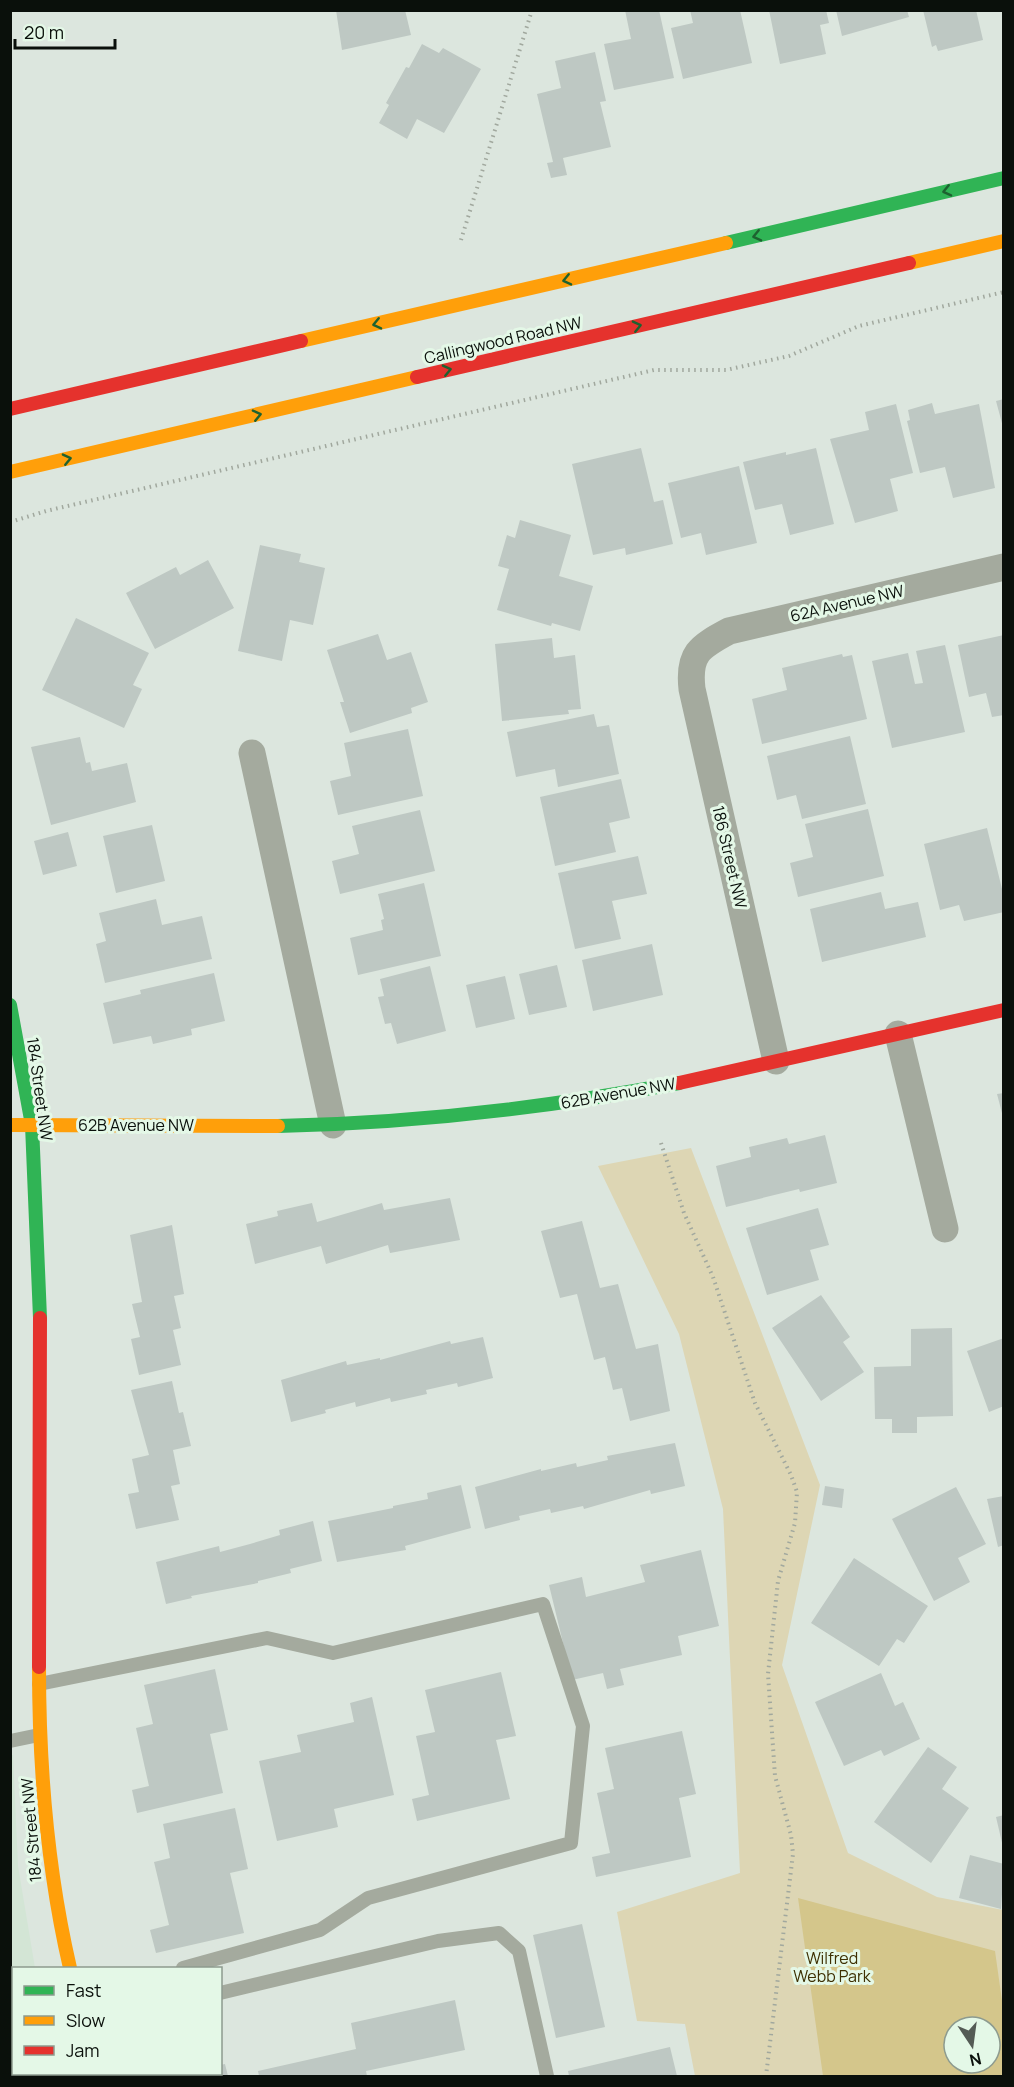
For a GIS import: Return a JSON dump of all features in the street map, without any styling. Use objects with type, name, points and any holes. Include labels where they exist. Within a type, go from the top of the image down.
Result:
[{"type":"main road","points":[[10,409],[1004,178]]},
{"type":"main road","name":"Callingwood Road NW","points":[[10,472],[1004,241]]},
{"type":"main road","name":"184 Street NW","points":[[10,1005],[32,1125],[40,1312],[39,1735],[54,1892],[70,1967]]},
{"type":"main road","name":"62B Avenue NW","points":[[10,1125],[333,1125],[495,1112],[638,1092],[1004,1010]]},
{"type":"street","name":"62A Avenue NW","points":[[696,652],[729,631],[1004,567]]},
{"type":"street","name":"186 Street NW","points":[[696,652],[690,668],[692,689],[776,1061]]},
{"type":"street","points":[[252,753],[333,1125]]},
{"type":"street","points":[[898,1034],[945,1229]]},
{"type":"lane","points":[[39,1684],[267,1638],[333,1653],[543,1604],[583,1726],[571,1843],[368,1898],[320,1930],[187,1967]]},
{"type":"lane","points":[[10,1742],[39,1735]]},
{"type":"lane","points":[[222,1993],[438,1941],[499,1933],[519,1951],[547,2076]]},
{"type":"path","points":[[461,240],[532,10]]},
{"type":"path","points":[[10,522],[57,508],[654,370],[726,370],[768,361],[789,356],[859,326],[1004,292]]},
{"type":"path","points":[[661,1143],[684,1213],[712,1277],[755,1403],[791,1475],[797,1492],[795,1523],[778,1581],[769,1643],[768,1706],[775,1776],[794,1854],[766,2076]]},
{"type":"shaded area","points":[[13,1755],[18,1866],[35,1967],[12,1967],[12,2075],[52,2076],[11,2076],[10,1756]]},
{"type":"green space","name":"Wilfred Webb Park","points":[[691,1148],[820,1485],[782,1665],[848,1853],[937,1897],[1003,1910],[1003,2076],[695,2076],[685,2024],[637,2021],[617,1912],[740,1873],[723,1509],[679,1334],[598,1166]]},
{"type":"green space","name":"Wilfred Webb Park","points":[[798,1898],[995,1951],[1003,2008],[1003,2076],[823,2076]]},
{"type":"building","points":[[336,10],[405,10],[411,35],[342,50]]},
{"type":"building","points":[[625,10],[659,10],[674,78],[614,90],[604,44],[631,39]]},
{"type":"building","points":[[690,10],[740,10],[752,63],[683,79],[671,28],[693,23]]},
{"type":"building","points":[[769,10],[826,10],[829,23],[820,25],[826,54],[780,64]]},
{"type":"building","points":[[836,10],[907,10],[909,17],[842,36]]},
{"type":"building","points":[[923,10],[976,10],[983,40],[938,51],[936,45],[932,47]]},
{"type":"building","points":[[422,44],[439,53],[443,48],[481,69],[444,133],[417,119],[407,139],[379,123],[389,105],[386,103]]},
{"type":"building","points":[[595,52],[606,101],[600,102],[611,147],[563,158],[567,175],[551,178],[547,163],[553,162],[537,94],[561,88],[555,61]]},
{"type":"building","points":[[1004,399],[1004,427],[1003,427],[996,401]]},
{"type":"building","points":[[932,403],[935,414],[979,404],[995,488],[953,498],[945,467],[920,473],[907,421],[910,420],[908,410]]},
{"type":"building","points":[[896,404],[913,473],[890,479],[898,511],[855,523],[830,439],[869,430],[865,412]]},
{"type":"building","points":[[641,448],[654,502],[663,500],[673,544],[626,555],[625,548],[593,555],[572,464]]},
{"type":"building","points":[[816,448],[834,524],[790,535],[782,504],[755,510],[743,462]]},
{"type":"building","points":[[739,466],[757,543],[706,555],[701,533],[681,538],[668,483]]},
{"type":"building","points":[[520,520],[571,535],[559,576],[593,586],[580,631],[552,623],[551,626],[497,610],[509,569],[498,566],[507,535],[515,538]]},
{"type":"building","points":[[260,545],[301,554],[299,562],[325,568],[313,625],[290,620],[282,661],[238,651]]},
{"type":"building","points":[[208,560],[234,608],[155,649],[126,593],[176,567],[180,575]]},
{"type":"building","points":[[76,618],[149,653],[133,685],[142,689],[124,728],[42,690]]},
{"type":"building","points":[[378,634],[387,660],[411,652],[428,702],[411,708],[412,713],[350,733],[340,702],[344,702],[327,650]]},
{"type":"building","points":[[1004,635],[1004,715],[992,717],[986,693],[969,697],[958,645]]},
{"type":"building","points":[[552,638],[554,658],[575,655],[581,709],[568,710],[569,714],[502,721],[495,644]]},
{"type":"building","points":[[945,645],[965,732],[892,748],[872,661],[908,653],[915,684],[923,683],[916,651]]},
{"type":"building","points":[[842,654],[843,657],[852,655],[867,719],[762,744],[752,699],[787,690],[782,668]]},
{"type":"building","points":[[594,714],[597,727],[609,725],[619,774],[558,787],[555,769],[516,777],[507,732]]},
{"type":"building","points":[[408,729],[423,796],[338,815],[330,781],[351,776],[344,743]]},
{"type":"building","points":[[850,736],[866,804],[802,819],[796,795],[777,800],[767,756]]},
{"type":"building","points":[[80,737],[86,763],[90,762],[92,771],[127,763],[136,802],[51,825],[31,747]]},
{"type":"building","points":[[621,779],[630,818],[609,823],[616,852],[555,866],[540,797]]},
{"type":"building","points":[[868,809],[884,876],[798,897],[790,863],[813,857],[805,824]]},
{"type":"building","points":[[420,810],[435,871],[340,894],[332,861],[359,854],[352,826]]},
{"type":"building","points":[[152,825],[165,881],[116,893],[103,836]]},
{"type":"building","points":[[987,828],[1004,897],[1004,912],[964,921],[959,905],[940,910],[924,844]]},
{"type":"building","points":[[68,832],[77,866],[43,875],[34,841]]},
{"type":"building","points":[[638,856],[647,894],[612,901],[621,939],[575,949],[558,873]]},
{"type":"building","points":[[424,883],[441,956],[358,975],[350,938],[383,930],[381,920],[384,919],[378,894]]},
{"type":"building","points":[[881,892],[885,909],[918,902],[926,937],[822,962],[810,909]]},
{"type":"building","points":[[156,899],[162,925],[202,916],[212,959],[105,983],[96,944],[106,941],[99,913]]},
{"type":"building","points":[[652,944],[663,995],[593,1011],[582,960]]},
{"type":"building","points":[[557,965],[567,1007],[529,1015],[519,974]]},
{"type":"building","points":[[430,966],[446,1031],[397,1044],[391,1023],[385,1024],[378,997],[384,996],[380,979]]},
{"type":"building","points":[[214,973],[225,1021],[191,1029],[192,1035],[153,1044],[151,1036],[113,1044],[103,1003],[141,994],[140,990]]},
{"type":"building","points":[[505,976],[515,1019],[476,1028],[466,985]]},
{"type":"building","points":[[1004,1093],[1004,1117],[1003,1117],[997,1094]]},
{"type":"building","points":[[825,1135],[837,1183],[800,1192],[799,1189],[726,1207],[716,1166],[751,1157],[749,1147],[787,1138],[789,1144]]},
{"type":"building","points":[[450,1198],[460,1240],[390,1253],[388,1245],[326,1264],[321,1246],[255,1264],[246,1224],[278,1216],[277,1211],[312,1203],[317,1222],[382,1203],[384,1210]]},
{"type":"building","points":[[818,1208],[829,1245],[810,1250],[819,1280],[767,1295],[746,1228]]},
{"type":"building","points":[[582,1221],[600,1288],[618,1284],[636,1349],[658,1344],[670,1411],[630,1421],[622,1388],[613,1390],[605,1357],[594,1360],[577,1294],[560,1298],[541,1231]]},
{"type":"building","points":[[172,1225],[184,1294],[174,1296],[181,1328],[173,1330],[181,1365],[139,1375],[131,1339],[140,1337],[132,1304],[142,1302],[130,1235]]},
{"type":"building","points":[[821,1295],[850,1337],[843,1342],[864,1372],[821,1401],[772,1328]]},
{"type":"building","points":[[952,1328],[953,1416],[917,1417],[917,1433],[892,1433],[892,1419],[875,1419],[874,1367],[911,1366],[911,1329]]},
{"type":"building","points":[[483,1337],[493,1378],[458,1387],[457,1383],[426,1390],[427,1394],[391,1402],[390,1398],[356,1407],[355,1402],[325,1410],[326,1413],[291,1422],[281,1380],[346,1361],[347,1365],[380,1358],[380,1360],[450,1341],[451,1344]]},
{"type":"building","points":[[1004,1338],[1004,1406],[989,1412],[967,1351]]},
{"type":"building","points":[[172,1381],[179,1413],[183,1412],[191,1446],[173,1450],[180,1484],[171,1486],[179,1520],[136,1529],[128,1494],[139,1492],[132,1459],[149,1455],[131,1390]]},
{"type":"building","points":[[675,1443],[685,1486],[651,1494],[650,1490],[584,1509],[583,1506],[551,1513],[550,1509],[519,1516],[520,1520],[485,1529],[475,1487],[541,1469],[541,1471],[576,1463],[577,1467],[608,1460],[607,1456]]},
{"type":"building","points":[[461,1485],[471,1528],[405,1546],[406,1550],[337,1562],[328,1521],[428,1499],[427,1493]]},
{"type":"building","points":[[825,1486],[844,1489],[842,1508],[822,1505]]},
{"type":"building","points":[[956,1487],[986,1544],[958,1558],[970,1582],[934,1601],[892,1519]]},
{"type":"building","points":[[1004,1496],[1004,1545],[998,1547],[987,1499]]},
{"type":"building","points":[[313,1521],[322,1561],[290,1569],[291,1573],[258,1581],[258,1583],[191,1596],[192,1598],[166,1604],[156,1562],[219,1546],[220,1552],[280,1535],[279,1530]]},
{"type":"building","points":[[701,1550],[719,1626],[678,1636],[682,1655],[620,1669],[624,1685],[607,1689],[603,1673],[572,1680],[549,1585],[582,1577],[586,1597],[645,1582],[640,1565]]},
{"type":"building","points":[[854,1558],[928,1606],[904,1643],[897,1639],[879,1666],[811,1623]]},
{"type":"building","points":[[215,1669],[228,1730],[210,1734],[223,1793],[137,1813],[132,1790],[149,1786],[136,1728],[153,1724],[144,1685]]},
{"type":"building","points":[[501,1672],[516,1736],[496,1740],[510,1799],[417,1821],[412,1799],[429,1795],[416,1736],[435,1732],[425,1690]]},
{"type":"building","points":[[881,1673],[895,1706],[903,1702],[920,1739],[884,1756],[881,1750],[844,1766],[815,1702]]},
{"type":"building","points":[[372,1697],[394,1795],[334,1809],[338,1827],[277,1841],[259,1761],[301,1752],[297,1735],[354,1722],[350,1703]]},
{"type":"building","points":[[682,1731],[696,1794],[679,1798],[691,1857],[596,1877],[592,1857],[610,1853],[597,1793],[614,1789],[605,1748]]},
{"type":"building","points":[[928,1747],[957,1767],[942,1789],[969,1808],[931,1863],[874,1822]]},
{"type":"building","points":[[235,1808],[248,1869],[230,1873],[244,1933],[156,1953],[150,1930],[169,1925],[154,1862],[170,1858],[163,1824]]},
{"type":"building","points":[[1004,1815],[1004,1847],[1003,1847],[996,1817]]},
{"type":"building","points":[[970,1855],[1004,1864],[1001,1909],[959,1898]]},
{"type":"building","points":[[582,1924],[605,2027],[556,2038],[533,1935]]},
{"type":"building","points":[[455,2000],[465,2050],[366,2071],[367,2076],[259,2076],[258,2071],[356,2049],[351,2023]]},
{"type":"building","points":[[670,2047],[677,2076],[569,2076],[568,2071]]},
{"type":"building","points":[[225,2064],[228,2076],[164,2075],[222,2075],[222,2065]]},
{"type":"traffic: fast","points":[[726,243],[1004,178]]},
{"type":"traffic: fast","points":[[10,1005],[32,1125],[40,1318]]},
{"type":"traffic: fast","points":[[278,1126],[379,1122],[480,1113],[579,1100],[679,1083]]},
{"type":"traffic: slow","points":[[909,263],[1004,241]]},
{"type":"traffic: slow","points":[[301,341],[726,243]]},
{"type":"traffic: slow","points":[[10,472],[417,377]]},
{"type":"traffic: slow","points":[[10,1125],[278,1126]]},
{"type":"traffic: slow","points":[[39,1667],[46,1819],[55,1894],[70,1967]]},
{"type":"traffic: jam","points":[[417,377],[909,263]]},
{"type":"traffic: jam","points":[[10,409],[301,341]]},
{"type":"traffic: jam","points":[[679,1083],[1004,1010]]},
{"type":"traffic: jam","points":[[39,1667],[40,1318]]}]
